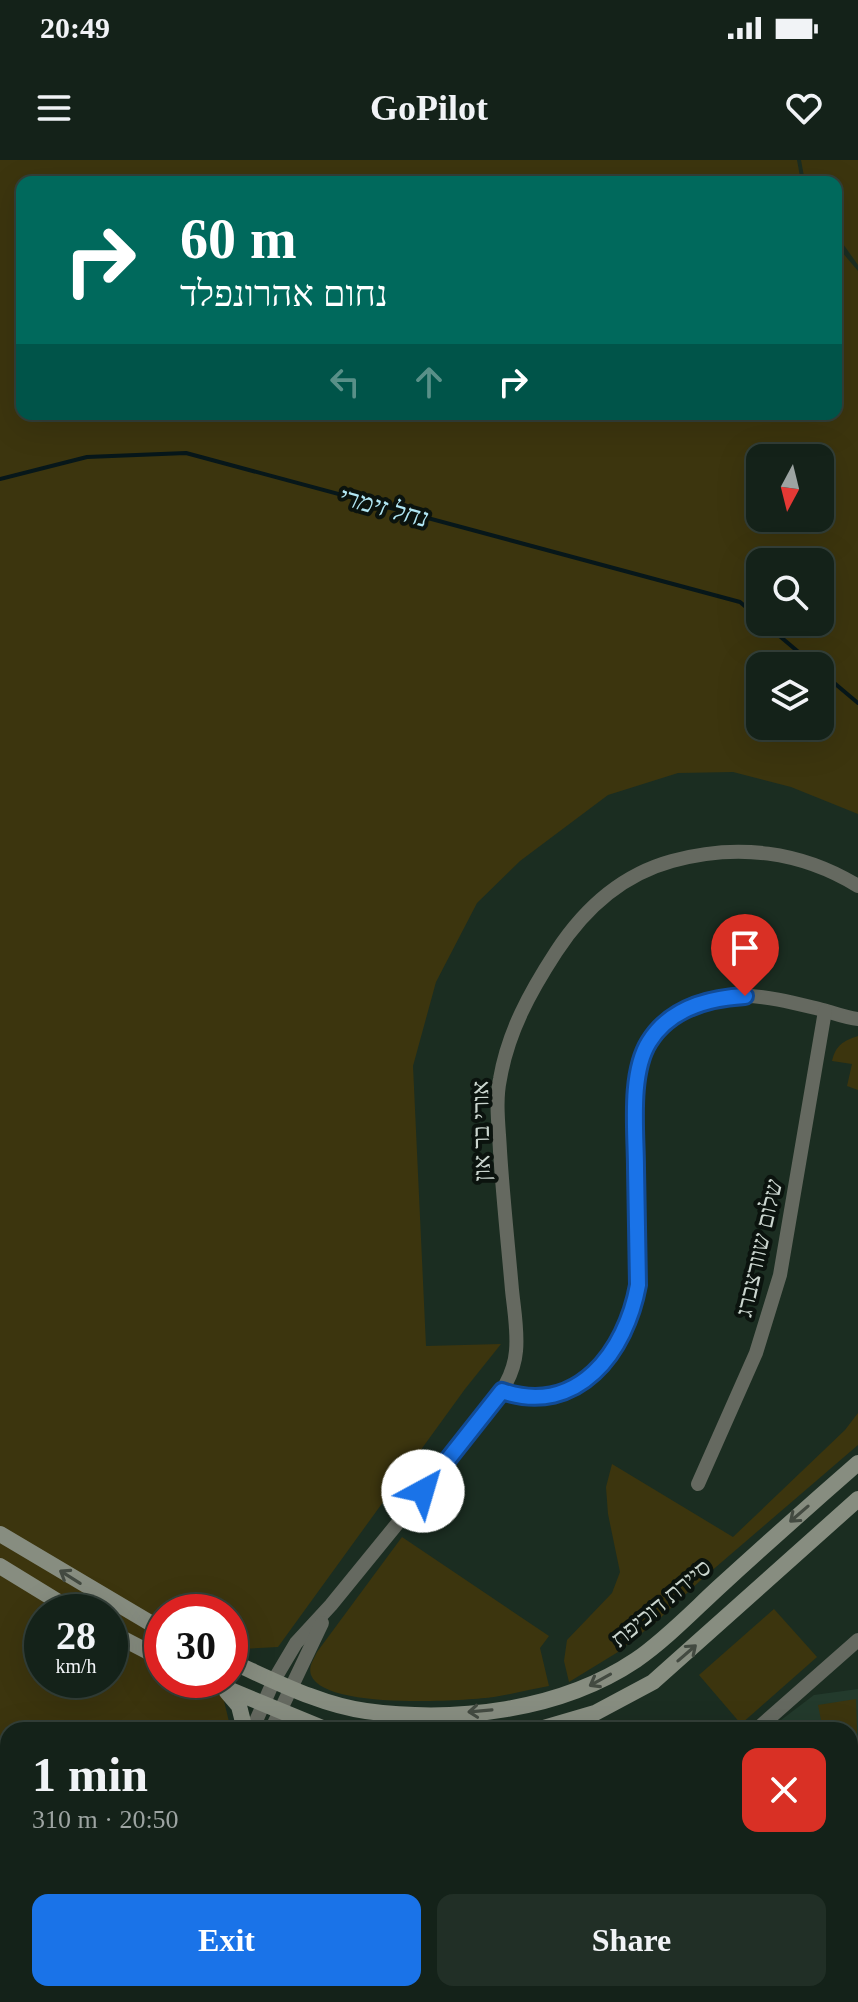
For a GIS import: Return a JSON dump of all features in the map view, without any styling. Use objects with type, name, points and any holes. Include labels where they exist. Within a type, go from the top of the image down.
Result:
[{"type":"main road","name":"סיירת דוכיפת","points":[[248,1669],[332,1703],[366,1711],[453,1714],[507,1709],[562,1696],[588,1687],[636,1660],[858,1463]]},
{"type":"main road","points":[[576,1722],[653,1682],[858,1499]]},
{"type":"main road","points":[[0,1534],[144,1619]]},
{"type":"main road","points":[[0,1566],[46,1594]]},
{"type":"main road","points":[[562,1696],[567,1722]]},
{"type":"main road","points":[[232,1698],[239,1706],[243,1722]]},
{"type":"main road","points":[[248,1698],[307,1722]]},
{"type":"street","name":"אורי בר און","points":[[255,1722],[274,1680],[296,1643],[331,1605],[502,1391],[516,1351],[498,1117],[499,1082],[517,1021],[531,990],[561,945],[600,899],[622,882],[651,867],[687,857],[721,851],[785,854],[813,862],[858,886]]},
{"type":"street","points":[[502,1391],[532,1397],[551,1395],[575,1386],[594,1373],[612,1354],[624,1334],[638,1285],[636,1109],[642,1058],[650,1041],[680,1012],[722,997],[770,999],[858,1019]]},
{"type":"street","name":"שלום שוורצברג","points":[[698,1484],[756,1353],[780,1275],[825,1011]]},
{"type":"street","name":"אורי בר און","points":[[275,1722],[331,1605]]},
{"type":"street","points":[[765,1722],[858,1640]]},
{"type":"shaded area","points":[[0,160],[797,160],[800,176],[16,176],[16,420],[842,420],[842,252],[858,271],[858,814],[791,787],[733,772],[678,773],[608,795],[520,861],[477,903],[436,982],[413,1066],[426,1346],[501,1344],[278,1647],[248,1649],[248,1594],[144,1594],[144,1698],[225,1698],[229,1722],[0,1722]]},
{"type":"shaded area","points":[[801,160],[858,160],[858,265],[842,242],[842,176],[804,176]]},
{"type":"shaded area","points":[[858,1036],[858,1090],[847,1086],[852,1064],[832,1061],[841,1044]]},
{"type":"shaded area","points":[[858,1413],[858,1445],[657,1621],[618,1652],[569,1682],[564,1661],[567,1640],[612,1593],[620,1572],[608,1514],[606,1487],[612,1464],[733,1537],[845,1430]]},
{"type":"shaded area","points":[[402,1537],[549,1636],[540,1648],[549,1686],[494,1697],[396,1701],[341,1694],[321,1686],[310,1672],[317,1652]]},
{"type":"shaded area","points":[[774,1609],[817,1657],[743,1722],[739,1722],[699,1675]]},
{"type":"shaded area","points":[[858,1689],[858,1722],[779,1722],[814,1695]]},
{"type":"shaded area","points":[[856,1699],[857,1722],[821,1722],[818,1705]]},
{"type":"waterway","name":"נחל זימרי","points":[[0,479],[87,457],[186,453],[740,602],[746,607]]},
{"type":"waterway","name":"נחל זימרי","points":[[780,636],[798,652]]},
{"type":"waterway","name":"נחל זימרי","points":[[834,683],[858,703]]},
{"type":"route","points":[[423,1491],[502,1391],[518,1396],[551,1395],[575,1386],[594,1373],[612,1354],[624,1334],[638,1285],[636,1109],[642,1058],[650,1041],[680,1012],[722,997],[745,996]]}]
